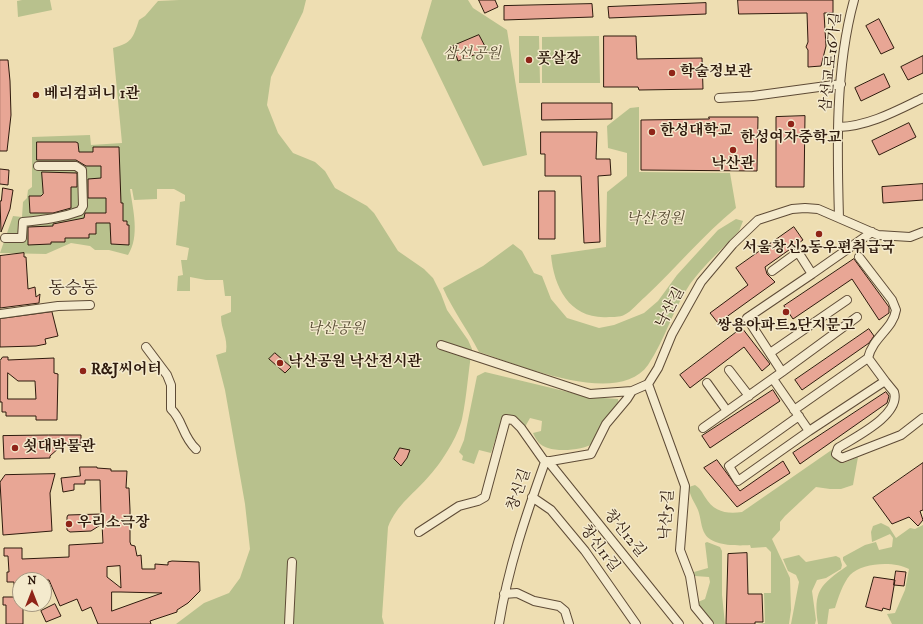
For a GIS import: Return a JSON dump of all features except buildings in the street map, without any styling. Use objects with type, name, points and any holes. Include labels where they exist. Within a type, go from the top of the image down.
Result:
[{"type":"street","name":"삼선교로16가길","points":[[839,218],[839,127],[841,84],[854,0]]},
{"type":"street","points":[[719,98],[753,96],[841,84]]},
{"type":"street","name":"삼선교로16가길","points":[[839,127],[853,126],[891,114],[923,98]]},
{"type":"street","points":[[5,238],[22,238],[23,222],[47,220],[68,215],[80,211],[83,206],[82,170],[76,166],[38,166]]},
{"type":"street","name":"낙산길","points":[[648,384],[658,368],[672,334],[701,282],[733,244],[758,220],[792,209],[805,208],[818,209],[878,235],[910,237],[923,232]]},
{"type":"street","points":[[782,372],[747,318],[872,232]]},
{"type":"street","points":[[772,271],[798,252],[812,274]]},
{"type":"street","points":[[859,257],[892,300],[896,310],[891,324],[871,347],[868,358],[729,466],[738,481],[809,431],[885,381]]},
{"type":"street","points":[[770,353],[847,300]]},
{"type":"street","points":[[0,314],[58,306],[90,305]]},
{"type":"street","points":[[703,428],[857,317]]},
{"type":"street","points":[[442,345],[590,394],[632,391],[648,384]]},
{"type":"street","points":[[146,347],[167,375],[171,385],[171,410],[176,413],[189,442],[196,449]]},
{"type":"street","points":[[868,358],[895,394],[894,406],[888,414],[838,448],[836,454],[844,459],[901,435],[923,418]]},
{"type":"street","points":[[729,370],[748,396]]},
{"type":"street","points":[[773,379],[809,431]]},
{"type":"street","points":[[708,383],[727,411]]},
{"type":"street","name":"낙산5길","points":[[648,384],[685,486],[680,550],[690,576],[695,607],[709,624]]},
{"type":"street","name":"창신길","points":[[499,624],[504,594],[532,497],[546,462],[591,454],[606,424],[632,391]]},
{"type":"street","name":"창신12길","points":[[418,532],[459,506],[478,501],[485,497],[506,419],[512,420],[521,428],[546,462],[679,624]]},
{"type":"street","name":"창신11길","points":[[532,497],[552,510],[585,551],[636,624]]},
{"type":"street","points":[[289,624],[292,562]]},
{"type":"street","points":[[504,594],[517,593],[534,601],[559,606],[565,611],[569,624]]},
{"type":"green space","points":[[50,0],[52,10],[18,17],[17,1]]},
{"type":"green space","name":"낙산공원","points":[[306,0],[303,12],[271,77],[267,105],[278,133],[293,153],[315,162],[325,171],[335,188],[367,206],[374,213],[398,251],[424,269],[433,278],[447,310],[468,340],[472,349],[464,410],[457,433],[435,470],[401,505],[388,527],[382,617],[384,624],[176,624],[204,603],[229,593],[240,578],[250,549],[245,504],[225,390],[216,355],[226,352],[226,342],[221,316],[231,312],[231,296],[225,296],[223,280],[206,280],[190,277],[190,291],[177,291],[178,276],[183,275],[181,260],[187,260],[189,248],[176,245],[180,202],[185,201],[185,195],[174,189],[157,189],[157,199],[134,200],[132,189],[130,189],[135,231],[132,248],[128,255],[109,250],[95,250],[90,246],[71,243],[46,254],[0,253],[13,216],[22,217],[23,202],[27,198],[28,190],[32,187],[32,137],[90,135],[91,145],[122,143],[113,48],[128,42],[131,39],[139,20],[145,16],[158,1]]},
{"type":"green space","name":"삼선공원","points":[[432,0],[468,0],[473,8],[507,30],[527,155],[483,166],[421,38]]},
{"type":"green space","name":"풋살장","points":[[519,36],[539,36],[540,83],[519,83]]},
{"type":"green space","points":[[599,36],[600,83],[542,83],[542,37]]},
{"type":"green space","name":"낙산정원","points":[[639,107],[639,172],[730,173],[736,208],[712,229],[629,312],[619,317],[596,317],[575,308],[567,300],[556,279],[551,255],[606,247],[607,192],[627,176],[627,153],[608,148],[607,126],[630,108]]},
{"type":"green space","points":[[736,219],[743,221],[739,231],[707,263],[690,284],[648,365],[634,377],[614,383],[591,383],[566,379],[541,373],[479,352],[451,305],[443,288],[483,266],[513,244],[522,251],[534,273],[542,276],[551,299],[567,318],[599,328],[614,325],[644,313],[658,301],[677,275],[718,230]]},
{"type":"green space","points":[[485,372],[589,397],[618,399],[619,406],[594,443],[572,450],[553,449],[545,447],[541,444],[533,433],[541,431],[542,421],[530,418],[525,427],[515,417],[507,414],[502,419],[491,453],[479,450],[474,464],[462,460],[463,456],[459,452],[464,440],[477,376]]},
{"type":"green space","points":[[833,449],[834,456],[838,461],[844,463],[858,457],[853,485],[841,489],[816,487],[780,522],[780,530],[772,539],[790,578],[791,610],[789,624],[757,624],[765,623],[764,593],[771,593],[771,552],[766,547],[751,548],[750,545],[719,543],[708,538],[704,532],[698,510],[691,496],[689,487],[695,485],[697,486],[716,509],[731,513],[742,512]]},
{"type":"green space","points":[[881,523],[889,527],[896,538],[910,528],[915,529],[923,525],[923,624],[892,624],[887,614],[895,613],[905,590],[909,569],[903,566],[879,564],[862,567],[850,575],[843,586],[835,608],[829,609],[827,624],[818,624],[817,604],[820,590],[830,578],[847,566],[843,560],[843,557],[865,545],[876,542],[879,550],[892,547],[893,538],[890,534],[872,542],[871,532],[873,526]]},
{"type":"green space","points":[[707,542],[720,547],[722,551],[722,595],[725,624],[710,624],[699,608],[698,602],[705,599],[710,582],[709,577],[695,576],[694,572],[708,568],[705,543]]},
{"type":"green space","points":[[799,555],[806,562],[836,556],[840,558],[842,565],[841,569],[826,578],[817,580],[812,591],[816,620],[815,624],[791,624],[799,582],[796,575],[788,571],[783,559]]},
{"type":"place","name":"풋살장","points":[[529,60]]},
{"type":"place","name":"학술정보관","points":[[672,73]]},
{"type":"place","name":"베리컴퍼니 1관","points":[[36,95]]},
{"type":"place","name":"한성여자중학교","points":[[791,124]]},
{"type":"place","name":"한성대학교","points":[[652,132]]},
{"type":"place","name":"낙산관","points":[[733,150]]},
{"type":"place","name":"서울창신2동우편취급국","points":[[819,234]]},
{"type":"place","name":"쌍용아파트2단지문고","points":[[786,312]]},
{"type":"place","name":"낙산공원 낙산전시관","points":[[280,363]]},
{"type":"place","name":"R&J씨어터","points":[[83,371]]},
{"type":"place","name":"쇳대박물관","points":[[15,448]]},
{"type":"place","name":"우리소극장","points":[[69,524]]},
{"type":"district","name":"동숭동","points":[[73,289]]}]
